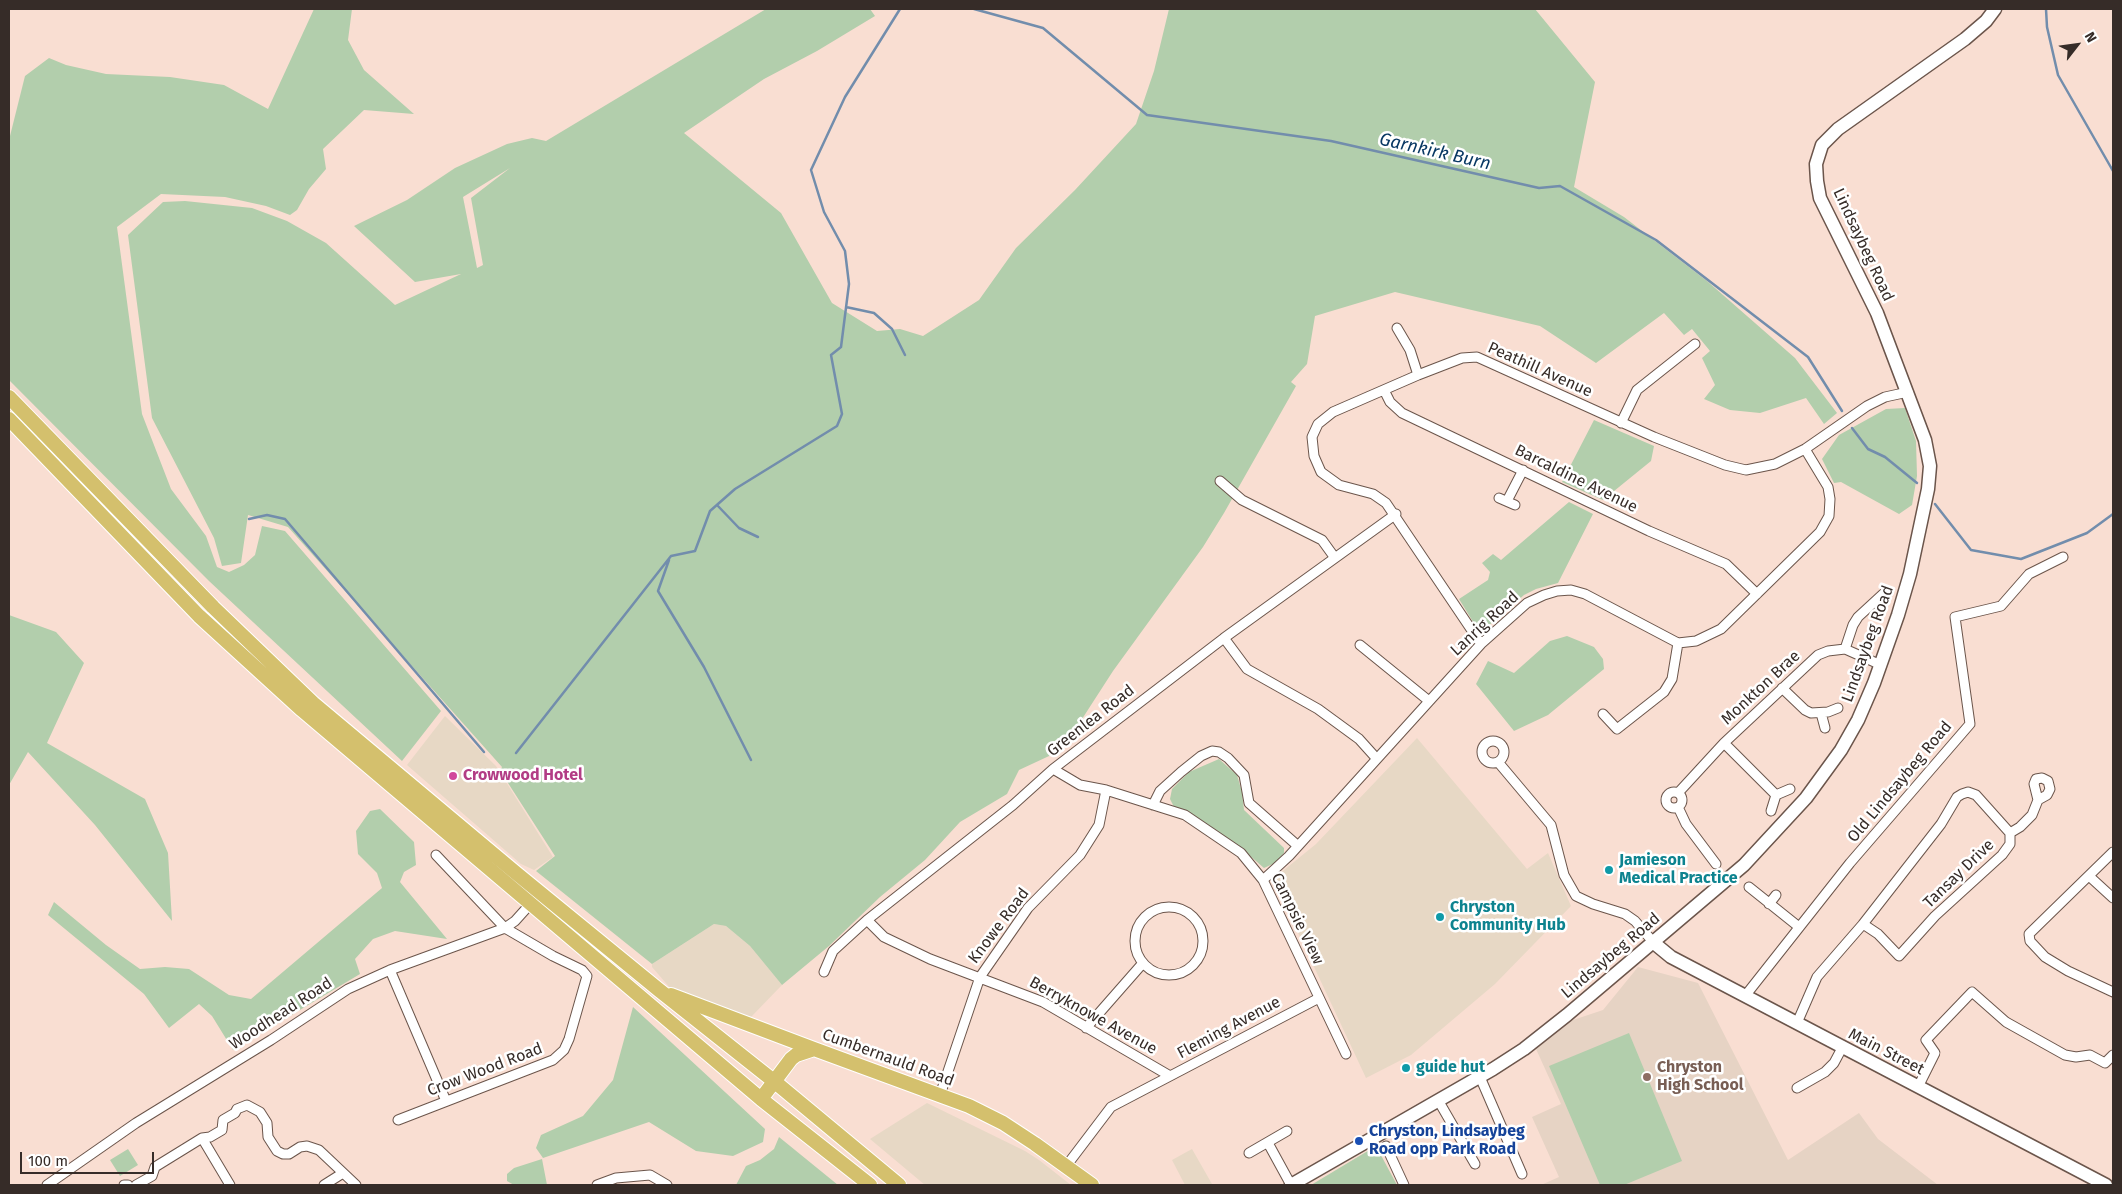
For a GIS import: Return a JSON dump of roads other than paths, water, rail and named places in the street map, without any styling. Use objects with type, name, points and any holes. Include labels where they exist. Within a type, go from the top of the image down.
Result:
[{"type":"main road","name":"Lindsaybeg Road","points":[[1291,1185],[1524,1049],[1654,943],[1744,865],[1806,798],[1841,750],[1858,720],[1881,665],[1910,574],[1928,489],[1929,453],[1908,392],[1877,313],[1820,198],[1816,164],[1822,145],[1838,129],[1966,39],[1986,21],[1995,9]]},
{"type":"main road","points":[[9,397],[212,607],[312,703],[516,873],[775,1082],[899,1185]]},
{"type":"main road","points":[[9,420],[199,616],[302,710],[761,1099],[870,1185]]},
{"type":"main road","name":"Main Street","points":[[1654,943],[1667,955],[2106,1185]]},
{"type":"main road","name":"Cumbernauld Road","points":[[659,990],[814,1050],[969,1106],[1003,1123],[1067,1165],[1092,1185]]},
{"type":"main road","points":[[761,1099],[786,1065],[796,1055],[814,1050]]},
{"type":"street","points":[[1397,328],[1410,350],[1418,375]]},
{"type":"street","points":[[1621,422],[1637,390],[1696,344]]},
{"type":"street","name":"Peathill Avenue","points":[[1481,644],[1396,514],[1386,503],[1374,494],[1339,485],[1321,472],[1314,456],[1312,437],[1318,424],[1333,412],[1462,358],[1477,357],[1621,422],[1725,465],[1746,470],[1774,464],[1805,449],[1867,406],[1885,397],[1908,392]]},
{"type":"street","name":"Barcaldine Avenue","points":[[1384,390],[1390,402],[1402,412],[1649,531],[1726,564],[1757,594]]},
{"type":"street","points":[[1603,714],[1617,729],[1664,692],[1672,679],[1678,643],[1696,642],[1721,629],[1820,532],[1829,516],[1830,499],[1828,487],[1805,449]]},
{"type":"street","points":[[1507,501],[1523,470]]},
{"type":"street","points":[[1220,482],[1242,500],[1322,540],[1335,558]]},
{"type":"street","name":"Greenlea Road","points":[[824,972],[833,951],[867,920],[1013,805],[1053,769],[1224,638],[1396,514]]},
{"type":"street","name":"Old Lindsaybeg Road","points":[[1745,996],[1850,863],[1970,724],[1955,617],[2001,606],[2029,574],[2063,557]]},
{"type":"street","name":"Lanrig Road","points":[[1263,880],[1298,846],[1481,644],[1527,603],[1544,594],[1571,590],[1585,594],[1678,643]]},
{"type":"street","points":[[1881,665],[1844,649],[1853,624],[1883,594]]},
{"type":"street","points":[[1224,638],[1248,669],[1318,709],[1359,739],[1377,759]]},
{"type":"street","points":[[1360,645],[1429,701]]},
{"type":"street","name":"Monkton Brae","points":[[1678,807],[1671,807],[1666,801],[1667,795],[1671,792],[1678,793],[1724,743],[1818,655],[1828,651],[1844,649]]},
{"type":"street","points":[[1782,688],[1805,710],[1821,713],[1838,708]]},
{"type":"street","points":[[1821,713],[1825,728]]},
{"type":"street","points":[[1724,743],[1776,795]]},
{"type":"street","points":[[1152,805],[1160,792],[1201,756],[1212,751],[1219,752],[1228,758],[1244,775],[1249,803],[1298,846]]},
{"type":"street","points":[[1498,762],[1550,825],[1564,875],[1576,896],[1593,904],[1625,914],[1635,921],[1654,943]]},
{"type":"street","name":"Campsie View","points":[[1053,769],[1080,785],[1106,790],[1184,815],[1241,853],[1263,880],[1346,1054]]},
{"type":"street","points":[[1771,811],[1776,795],[1790,789]]},
{"type":"street","name":"Knowe Road","points":[[940,1095],[980,977],[1028,908],[1080,855],[1099,825],[1106,790]]},
{"type":"street","name":"Tansay Drive","points":[[1797,1023],[1810,997],[1813,983],[1863,924],[1941,824],[1957,797],[1968,792],[1976,795],[2010,833],[2010,844],[2002,855],[1935,916],[1899,956],[1878,934],[1863,924]]},
{"type":"street","points":[[1678,793],[1682,800],[1678,807],[1686,824],[1716,864]]},
{"type":"street","points":[[2010,833],[2027,821],[2038,800]]},
{"type":"street","points":[[2113,852],[2029,934],[2030,941],[2045,957],[2068,971],[2113,992]]},
{"type":"street","points":[[436,855],[505,928]]},
{"type":"street","points":[[2089,876],[2113,898]]},
{"type":"street","points":[[1749,887],[1799,928]]},
{"type":"street","name":"Woodhead Road","points":[[47,1185],[136,1123],[271,1040],[348,989],[390,970],[505,928],[515,922],[540,892]]},
{"type":"street","points":[[1769,904],[1776,895]]},
{"type":"street","points":[[1169,907],[1181,910],[1192,916],[1202,933],[1202,950],[1197,961],[1187,970],[1176,974],[1161,974],[1150,970],[1143,963],[1137,953],[1135,941],[1136,931],[1146,916],[1156,910],[1169,907]]},
{"type":"street","name":"Berryknowe Avenue","points":[[867,920],[884,937],[930,959],[1043,1002],[1170,1076]]},
{"type":"street","name":"Crow Wood Road","points":[[398,1120],[553,1060],[564,1050],[569,1039],[587,976],[582,970],[553,956],[505,928]]},
{"type":"street","points":[[1086,1028],[1143,963]]},
{"type":"street","points":[[390,970],[446,1101]]},
{"type":"street","points":[[1918,1087],[1935,1053],[1926,1040],[1972,992],[2006,1022],[2065,1055],[2076,1057],[2090,1055],[2105,1062],[2113,1055]]},
{"type":"street","name":"Fleming Avenue","points":[[1067,1165],[1110,1107],[1319,998]]},
{"type":"street","points":[[1797,1088],[1825,1072],[1834,1063],[1842,1048]]},
{"type":"street","points":[[1480,1076],[1522,1174]]},
{"type":"street","points":[[1438,1100],[1475,1164]]},
{"type":"street","points":[[136,1185],[152,1176],[155,1166],[202,1138],[210,1137],[222,1130],[224,1120],[235,1113],[241,1106],[247,1106],[260,1112],[267,1123],[268,1137],[277,1151],[282,1154],[289,1154],[300,1147],[307,1146],[319,1150],[356,1185]]},
{"type":"street","points":[[1249,1154],[1287,1131]]},
{"type":"street","points":[[202,1138],[230,1185]]},
{"type":"street","points":[[1268,1143],[1291,1185]]},
{"type":"street","points":[[1386,1146],[1404,1185]]},
{"type":"street","points":[[324,1185],[343,1173]]},
{"type":"street","points":[[597,1185],[616,1178],[650,1175],[667,1185]]},
{"type":"waterway","points":[[516,753],[671,556],[695,551],[710,511],[735,489],[837,426],[842,414],[831,355],[841,347],[849,284],[845,251],[824,212],[811,170],[845,97],[900,9]]},
{"type":"waterway","name":"Garnkirk Burn","points":[[974,9],[1043,28],[1147,115],[1331,141],[1539,188],[1560,186],[1656,240],[1808,357],[1842,411]]},
{"type":"waterway","name":"Garnkirk Burn","points":[[2046,9],[2047,27],[2058,75],[2113,171]]},
{"type":"waterway","points":[[846,307],[874,313],[892,329],[905,355]]},
{"type":"waterway","name":"Garnkirk Burn","points":[[1852,428],[1868,449],[1885,457],[1917,483]]},
{"type":"waterway","name":"Garnkirk Burn","points":[[1935,504],[1971,550],[2021,559],[2087,533],[2113,514]]},
{"type":"waterway","points":[[717,505],[739,528],[758,537]]},
{"type":"waterway","points":[[249,519],[267,515],[285,519],[484,752]]},
{"type":"waterway","points":[[669,560],[658,591],[704,667],[751,760]]},
{"type":"place","name":"Crowwood Hotel","points":[[453,776]]},
{"type":"place","name":"Jamieson Medical Practice","points":[[1609,870]]},
{"type":"place","name":"Chryston Community Hub","points":[[1440,917]]},
{"type":"place","name":"guide hut","points":[[1406,1068]]},
{"type":"place","name":"Chryston High School","points":[[1647,1077]]},
{"type":"place","name":"Chryston, Lindsaybeg Road opp Park Road","points":[[1359,1141]]}]
